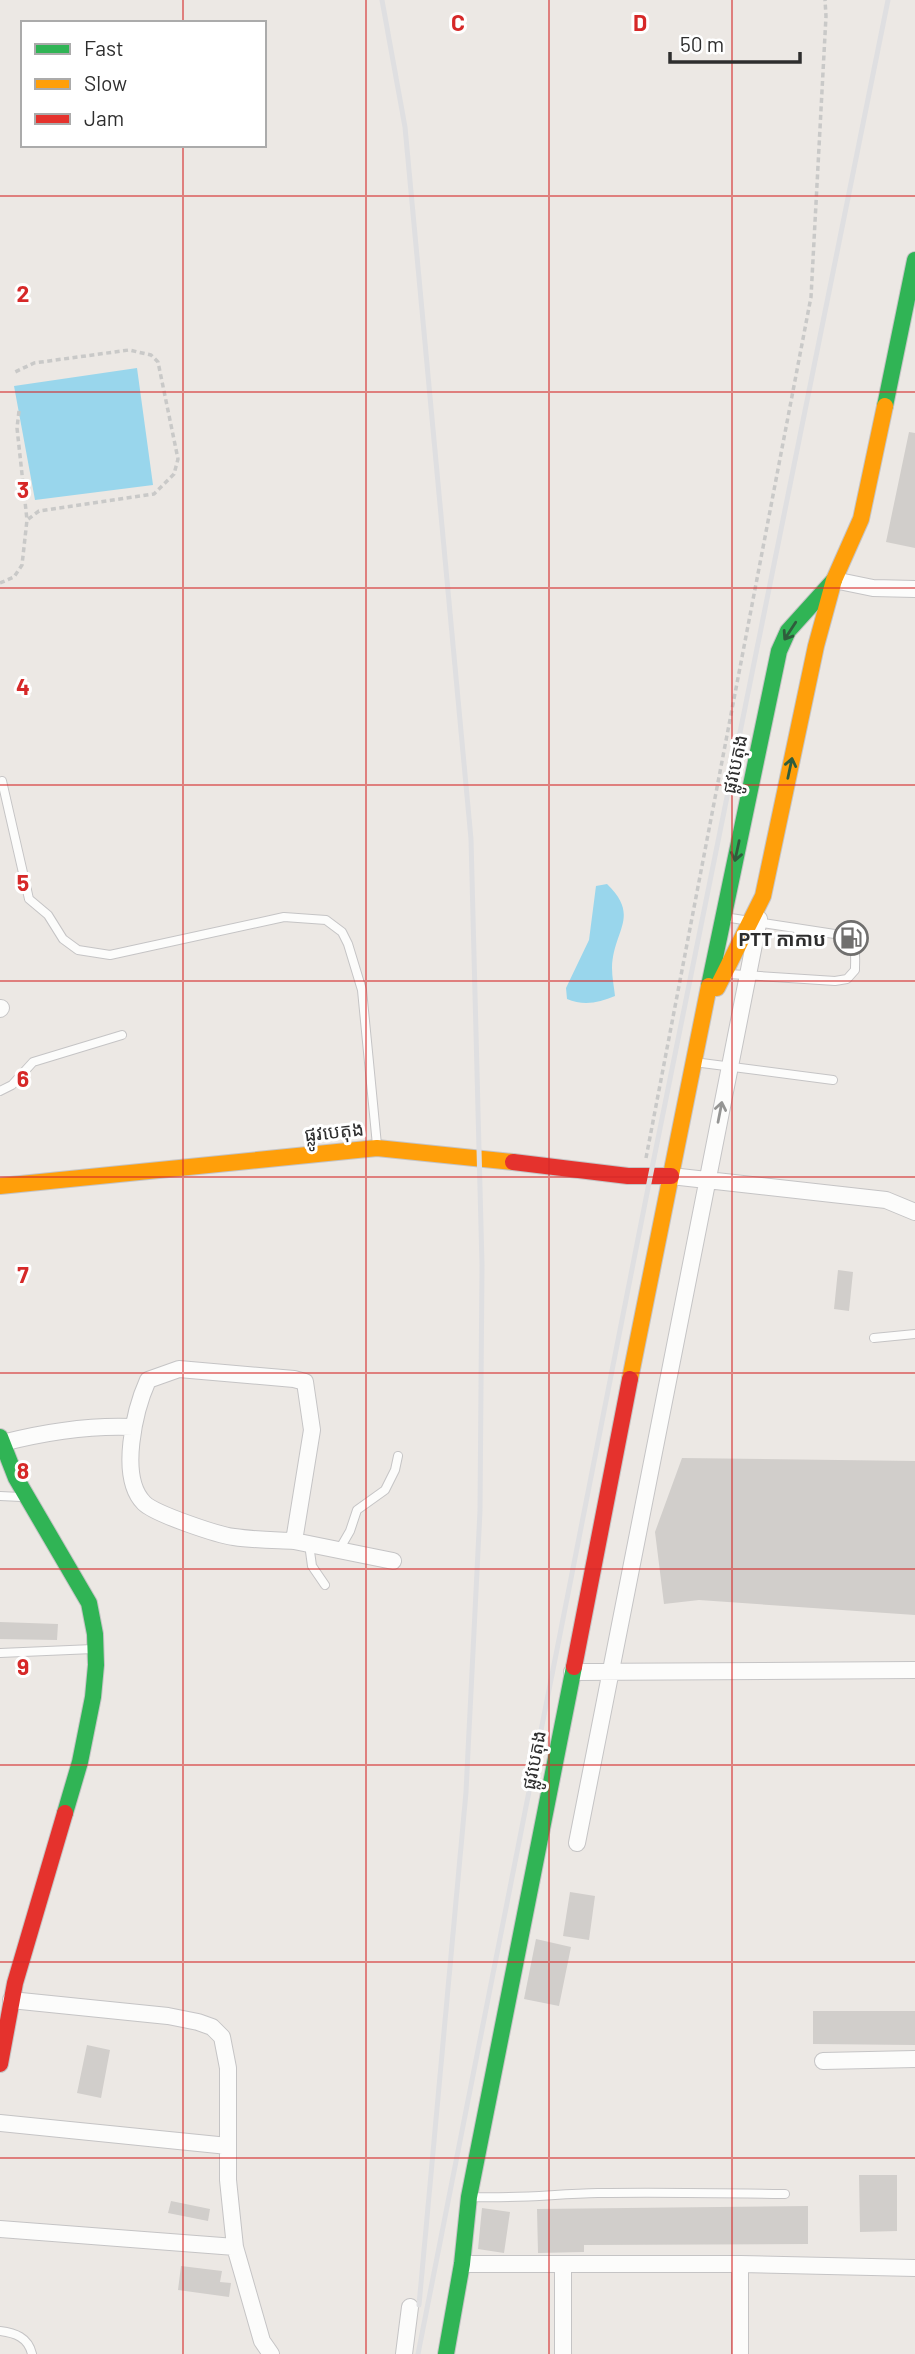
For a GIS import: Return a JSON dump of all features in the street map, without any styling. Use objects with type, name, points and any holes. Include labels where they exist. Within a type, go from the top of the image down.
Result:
[{"type":"main road","name":"ផ្លូវបេតុង","points":[[718,972],[754,921],[763,896],[814,659],[834,580],[861,519],[870,482],[915,260]]},
{"type":"main road","name":"ផ្លូវបេតុង","points":[[446,2354],[462,2264],[469,2197],[693,1062],[703,1015],[718,972],[723,917],[779,652],[788,631],[834,580]]},
{"type":"main road","name":"ផ្លូវបេតុង","points":[[0,1186],[377,1148],[422,1150],[541,1167],[643,1177],[671,1176]]},
{"type":"main road","points":[[0,2064],[7,2008],[84,1745],[96,1649],[95,1625],[89,1603],[26,1497],[1,1440]]},
{"type":"street","points":[[834,580],[873,588],[915,589]]},
{"type":"street","points":[[577,1843],[747,976],[754,921]]},
{"type":"street","name":"ផ្លូវបេតុង","points":[[671,1176],[886,1200],[915,1212]]},
{"type":"street","points":[[302,1542],[312,1430],[305,1382],[179,1369],[148,1380],[133,1427],[131,1476],[136,1493],[145,1504],[157,1512],[233,1537],[302,1542],[393,1562]]},
{"type":"street","points":[[1,1440],[100,1426],[133,1427]]},
{"type":"street","points":[[572,1672],[915,1670]]},
{"type":"street","points":[[7,2008],[167,2016],[212,2027],[222,2037],[228,2068],[228,2180],[235,2247],[262,2341],[271,2354]]},
{"type":"street","points":[[823,2061],[915,2059]]},
{"type":"street","points":[[0,2123],[228,2146]]},
{"type":"street","points":[[0,2229],[235,2247]]},
{"type":"street","points":[[462,2264],[740,2264],[915,2269]]},
{"type":"street","points":[[740,2264],[740,2354]]},
{"type":"street","points":[[563,2265],[563,2354]]},
{"type":"street","points":[[404,2354],[410,2307]]},
{"type":"lane","points":[[2,781],[29,899],[48,915],[63,939],[78,950],[110,955],[284,917],[326,919],[342,932],[362,990],[377,1148]]},
{"type":"lane","points":[[718,972],[835,981],[847,979],[855,970],[856,947],[850,939],[841,935],[723,917]]},
{"type":"lane","points":[[0,1091],[12,1085],[33,1062],[48,1055],[122,1034]]},
{"type":"lane","points":[[693,1062],[833,1080]]},
{"type":"lane","points":[[874,1338],[915,1334]]},
{"type":"lane","points":[[340,1550],[357,1510],[385,1490],[395,1470],[398,1456]]},
{"type":"lane","points":[[0,1496],[26,1497]]},
{"type":"lane","points":[[302,1542],[312,1566],[325,1585]]},
{"type":"lane","points":[[0,1653],[96,1649]]},
{"type":"lane","points":[[469,2197],[507,2199],[543,2194],[640,2192],[785,2194]]},
{"type":"lane","points":[[0,2331],[15,2333],[23,2338],[30,2346],[32,2354]]},
{"type":"path","points":[[643,1177],[811,298],[825,0]]},
{"type":"path","points":[[15,372],[34,363],[129,350],[151,355],[158,362],[178,459],[174,474],[154,494],[39,511],[27,520]]},
{"type":"path","points":[[0,583],[14,576],[22,565],[27,520],[17,428],[19,411]]},
{"type":"water","points":[[137,368],[153,485],[35,500],[14,386]]},
{"type":"water","points":[[607,884],[617,896],[624,915],[613,955],[615,996],[591,1003],[573,1001],[567,999],[566,988],[589,940],[596,886]]},
{"type":"building","points":[[909,432],[915,433],[915,548],[886,542]]},
{"type":"building","points":[[838,1270],[853,1272],[849,1311],[834,1309]]},
{"type":"building","points":[[682,1458],[915,1461],[915,1615],[699,1600],[664,1604],[655,1532]]},
{"type":"building","points":[[0,1622],[58,1624],[57,1640],[0,1639]]},
{"type":"building","points":[[570,1892],[595,1896],[589,1940],[563,1936]]},
{"type":"building","points":[[536,1939],[571,1947],[559,2006],[524,1999]]},
{"type":"building","points":[[813,2011],[915,2011],[915,2045],[813,2044]]},
{"type":"building","points":[[87,2045],[110,2050],[101,2098],[77,2093]]},
{"type":"building","points":[[859,2175],[897,2175],[897,2231],[860,2232]]},
{"type":"building","points":[[171,2201],[210,2209],[208,2221],[168,2213]]},
{"type":"building","points":[[808,2206],[808,2244],[584,2245],[584,2252],[538,2253],[537,2209]]},
{"type":"building","points":[[482,2208],[510,2212],[504,2253],[478,2249]]},
{"type":"building","points":[[181,2266],[222,2271],[220,2282],[231,2283],[229,2297],[178,2290]]},
{"type":"railway","points":[[382,0],[405,127],[471,839],[482,1265],[480,1511],[466,1792],[419,2305]]},
{"type":"railway","points":[[418,2354],[650,1178],[888,0]]},
{"type":"traffic: fast","points":[[885,406],[915,260]]},
{"type":"traffic: fast","points":[[709,986],[779,651],[788,631],[834,580]]},
{"type":"traffic: fast","points":[[0,1437],[16,1478],[89,1603],[95,1634],[93,1697],[80,1762],[65,1813]]},
{"type":"traffic: fast","points":[[446,2354],[462,2264],[469,2197],[574,1667]]},
{"type":"traffic: slow","points":[[717,988],[763,896],[816,646],[834,580],[861,519],[885,406]]},
{"type":"traffic: slow","points":[[630,1379],[709,986]]},
{"type":"traffic: slow","points":[[0,1186],[377,1148],[513,1162]]},
{"type":"traffic: jam","points":[[513,1162],[628,1176],[671,1176]]},
{"type":"traffic: jam","points":[[574,1667],[630,1379]]},
{"type":"traffic: jam","points":[[0,2064],[15,1983],[65,1813]]},
{"type":"place","name":"PTT កាកាប","points":[[851,938]]}]
